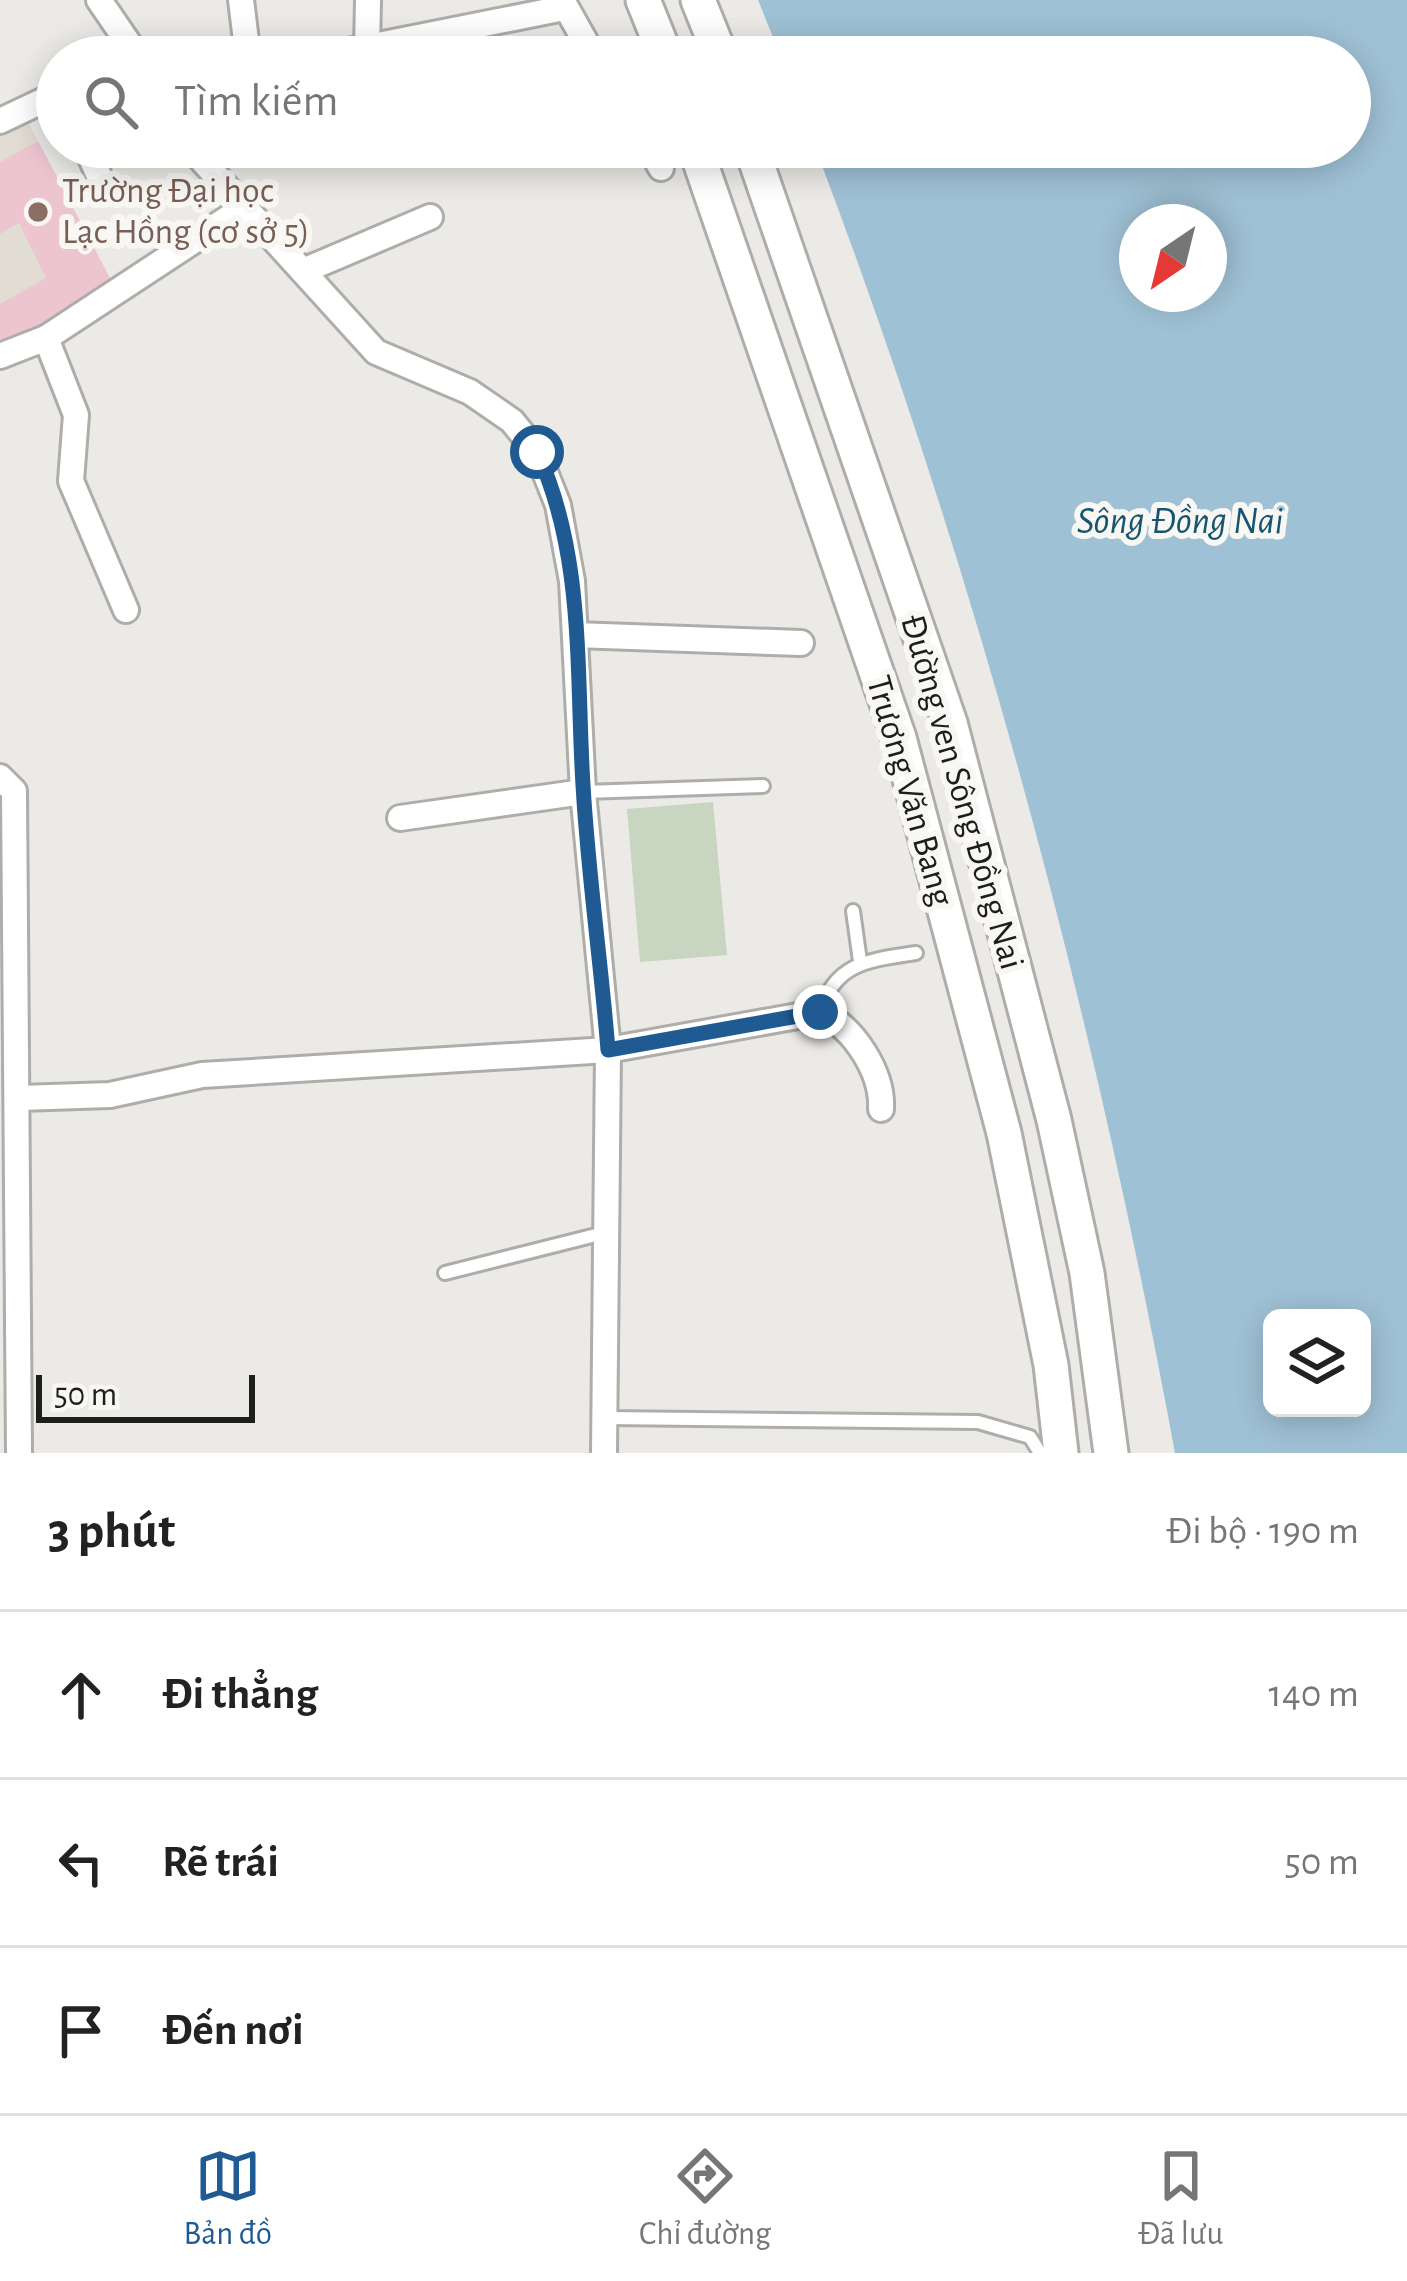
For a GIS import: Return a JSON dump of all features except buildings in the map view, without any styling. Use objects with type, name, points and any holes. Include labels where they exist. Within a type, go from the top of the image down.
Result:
[{"type":"main road","points":[[643,0],[658,36]]},
{"type":"main road","points":[[698,0],[713,36]]},
{"type":"main road","name":"Trương Văn Bang","points":[[702,168],[899,738],[1004,1133],[1051,1366],[1061,1453]]},
{"type":"main road","name":"Đường ven Sông Đồng Nai","points":[[758,168],[950,723],[1054,1120],[1087,1273],[1111,1453]]},
{"type":"street","points":[[99,0],[124,36]]},
{"type":"street","points":[[242,0],[246,36]]},
{"type":"street","points":[[367,36],[368,0]]},
{"type":"street","points":[[427,36],[563,4],[582,36]]},
{"type":"street","points":[[0,121],[36,104]]},
{"type":"street","points":[[96,168],[105,189]]},
{"type":"street","points":[[209,168],[376,352],[470,392],[512,421],[537,452],[566,538],[583,792],[608,1050],[604,1453]]},
{"type":"street","points":[[0,356],[46,338],[245,207]]},
{"type":"street","points":[[303,271],[430,217]]},
{"type":"street","points":[[46,338],[76,415],[71,481],[126,610]]},
{"type":"street","points":[[575,635],[801,644]]},
{"type":"street","points":[[0,777],[14,791],[20,1098],[19,1453]]},
{"type":"street","points":[[400,818],[583,792]]},
{"type":"street","points":[[20,1098],[110,1095],[202,1076],[608,1050],[820,1012],[840,1025],[877,1074],[881,1109]]},
{"type":"lane","points":[[583,792],[763,786]]},
{"type":"lane","points":[[853,910],[860,961]]},
{"type":"lane","points":[[820,1012],[828,986],[860,961],[916,953]]},
{"type":"lane","points":[[445,1273],[609,1232]]},
{"type":"lane","points":[[607,1418],[978,1422],[1030,1437],[1040,1453]]},
{"type":"shaded area","name":"Trường Đại học Lạc Hồng (cơ sở 5)","points":[[27,120],[36,137],[36,168],[52,168],[113,284],[0,345],[0,132]]},
{"type":"green space","points":[[713,802],[727,955],[640,962],[627,809]]},
{"type":"water","name":"Sông Đồng Nai","points":[[758,0],[1407,0],[1407,1453],[1175,1453],[1143,1286],[1068,956],[1025,792],[928,467],[823,168],[1371,168],[1371,36],[773,36]]},
{"type":"place","name":"Trường Đại học Lạc Hồng (cơ sở 5)","points":[[38,212]]},
{"type":"route","points":[[537,452],[558,505],[572,581],[583,792],[608,1050],[820,1012]]}]
